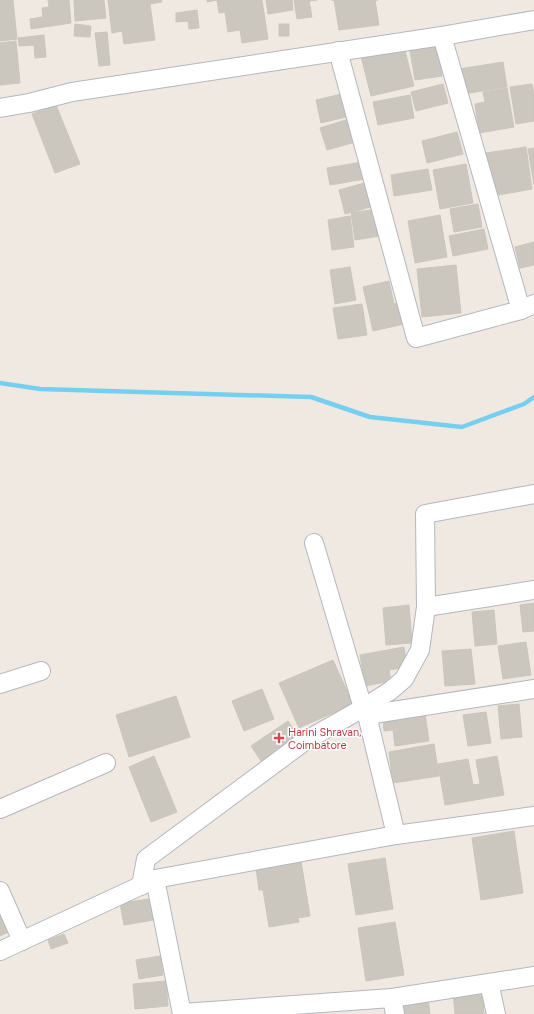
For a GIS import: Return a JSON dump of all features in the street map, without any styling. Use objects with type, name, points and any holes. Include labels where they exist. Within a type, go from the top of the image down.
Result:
[{"type":"street","points":[[0,108],[29,103],[72,92],[442,36],[534,20]]},
{"type":"street","points":[[338,51],[416,338],[528,307],[442,36]]},
{"type":"street","points":[[534,494],[425,514],[426,607],[420,650],[404,679],[365,712],[305,741],[146,860],[148,882],[182,1014],[394,1006],[489,983],[534,976]]},
{"type":"street","points":[[314,543],[365,712],[396,835]]},
{"type":"street","points":[[426,607],[534,590]]},
{"type":"street","points":[[0,684],[41,671]]},
{"type":"street","points":[[365,712],[534,689]]},
{"type":"street","points":[[0,809],[106,763]]},
{"type":"street","points":[[0,951],[148,882],[396,835],[534,816]]},
{"type":"street","points":[[0,891],[22,941]]},
{"type":"street","points":[[489,983],[496,1014]]},
{"type":"building","points":[[0,0],[13,0],[17,39],[0,41]]},
{"type":"building","points":[[48,0],[69,0],[71,23],[31,29],[30,19],[43,17],[42,8],[49,7]]},
{"type":"building","points":[[74,0],[104,0],[106,18],[75,21]]},
{"type":"building","points":[[108,0],[161,0],[162,2],[150,4],[155,40],[124,44],[122,31],[112,33]]},
{"type":"building","points":[[217,0],[262,0],[268,39],[242,43],[240,30],[228,32],[225,12],[219,13]]},
{"type":"building","points":[[266,0],[292,0],[293,10],[268,14]]},
{"type":"building","points":[[294,0],[317,0],[309,1],[312,17],[297,19]]},
{"type":"building","points":[[334,0],[375,0],[379,25],[339,30]]},
{"type":"building","points":[[197,10],[199,28],[189,29],[188,21],[176,22],[176,13]]},
{"type":"building","points":[[75,24],[91,26],[90,37],[74,36]]},
{"type":"building","points":[[279,24],[289,24],[289,36],[279,36]]},
{"type":"building","points":[[107,32],[110,65],[99,66],[95,33]]},
{"type":"building","points":[[44,35],[46,57],[35,58],[34,45],[19,46],[18,38]]},
{"type":"building","points":[[16,41],[20,83],[0,85],[0,43]]},
{"type":"building","points":[[436,41],[442,76],[415,80],[409,45]]},
{"type":"building","points":[[404,47],[414,86],[371,96],[361,56]]},
{"type":"building","points":[[503,62],[507,87],[463,94],[459,69]]},
{"type":"building","points":[[443,84],[448,103],[416,111],[411,92]]},
{"type":"building","points":[[532,84],[534,95],[534,121],[516,124],[510,87]]},
{"type":"building","points":[[507,88],[514,127],[479,133],[475,104],[485,102],[483,92]]},
{"type":"building","points":[[346,93],[350,116],[321,123],[316,100]]},
{"type":"building","points":[[410,95],[414,118],[378,125],[373,102]]},
{"type":"building","points":[[56,105],[80,164],[55,173],[32,114]]},
{"type":"building","points":[[352,118],[359,141],[327,150],[320,128]]},
{"type":"building","points":[[457,132],[463,154],[427,163],[422,141]]},
{"type":"building","points":[[526,147],[532,189],[493,196],[486,153]]},
{"type":"building","points":[[534,148],[534,185],[528,149]]},
{"type":"building","points":[[362,162],[365,179],[330,185],[327,168]]},
{"type":"building","points":[[466,164],[473,203],[440,209],[433,170]]},
{"type":"building","points":[[428,169],[432,190],[394,196],[391,175]]},
{"type":"building","points":[[368,182],[374,206],[345,214],[339,190]]},
{"type":"building","points":[[478,204],[482,227],[454,232],[450,209]]},
{"type":"building","points":[[376,209],[380,236],[355,240],[351,213]]},
{"type":"building","points":[[440,215],[447,257],[415,263],[408,221]]},
{"type":"building","points":[[350,216],[354,247],[332,250],[328,220]]},
{"type":"building","points":[[484,229],[488,249],[453,256],[449,236]]},
{"type":"building","points":[[534,242],[534,265],[520,268],[515,247]]},
{"type":"building","points":[[456,265],[461,313],[422,317],[417,269]]},
{"type":"building","points":[[350,267],[356,300],[335,304],[330,270]]},
{"type":"building","points":[[389,281],[394,304],[399,303],[404,324],[373,331],[363,287]]},
{"type":"building","points":[[362,304],[367,335],[338,339],[333,308]]},
{"type":"building","points":[[534,603],[534,631],[523,632],[520,605]]},
{"type":"building","points":[[409,605],[412,643],[386,645],[383,608]]},
{"type":"building","points":[[494,610],[497,644],[475,646],[472,612]]},
{"type":"building","points":[[526,642],[531,675],[503,679],[498,646]]},
{"type":"building","points":[[404,647],[407,667],[389,670],[391,681],[365,686],[360,655]]},
{"type":"building","points":[[471,649],[475,684],[445,686],[442,651]]},
{"type":"building","points":[[333,660],[353,704],[299,728],[279,683]]},
{"type":"building","points":[[262,689],[274,719],[244,731],[232,701]]},
{"type":"building","points":[[176,696],[190,737],[129,757],[116,715]]},
{"type":"building","points":[[519,704],[522,737],[501,739],[498,706]]},
{"type":"building","points":[[486,712],[491,743],[468,746],[463,715]]},
{"type":"building","points":[[425,713],[429,741],[395,746],[393,730],[384,731],[383,719]]},
{"type":"building","points":[[288,721],[298,736],[261,761],[251,746]]},
{"type":"building","points":[[434,744],[439,776],[393,783],[389,752]]},
{"type":"building","points":[[154,756],[177,812],[151,822],[129,767]]},
{"type":"building","points":[[497,756],[504,795],[445,805],[438,764],[468,759],[473,785],[480,784],[476,760]]},
{"type":"building","points":[[514,831],[523,893],[481,900],[472,838]]},
{"type":"building","points":[[385,858],[393,909],[356,915],[348,864]]},
{"type":"building","points":[[301,861],[310,916],[298,918],[299,922],[269,927],[263,890],[259,890],[256,868]]},
{"type":"building","points":[[150,899],[154,920],[124,925],[120,903]]},
{"type":"building","points":[[0,902],[15,929],[0,936]]},
{"type":"building","points":[[395,922],[404,975],[366,981],[358,928]]},
{"type":"building","points":[[64,934],[68,943],[51,949],[48,940]]},
{"type":"building","points":[[160,956],[163,975],[139,979],[136,960]]},
{"type":"building","points":[[166,981],[168,1006],[135,1009],[133,984]]},
{"type":"building","points":[[482,989],[484,1014],[455,1014],[453,992]]},
{"type":"building","points":[[428,999],[430,1014],[398,1014],[396,1004]]},
{"type":"waterway","points":[[0,383],[40,389],[311,397],[370,417],[462,427],[524,404],[534,397]]},
{"type":"place","name":"Harini Shravan, Coimbatore","points":[[279,738]]}]
